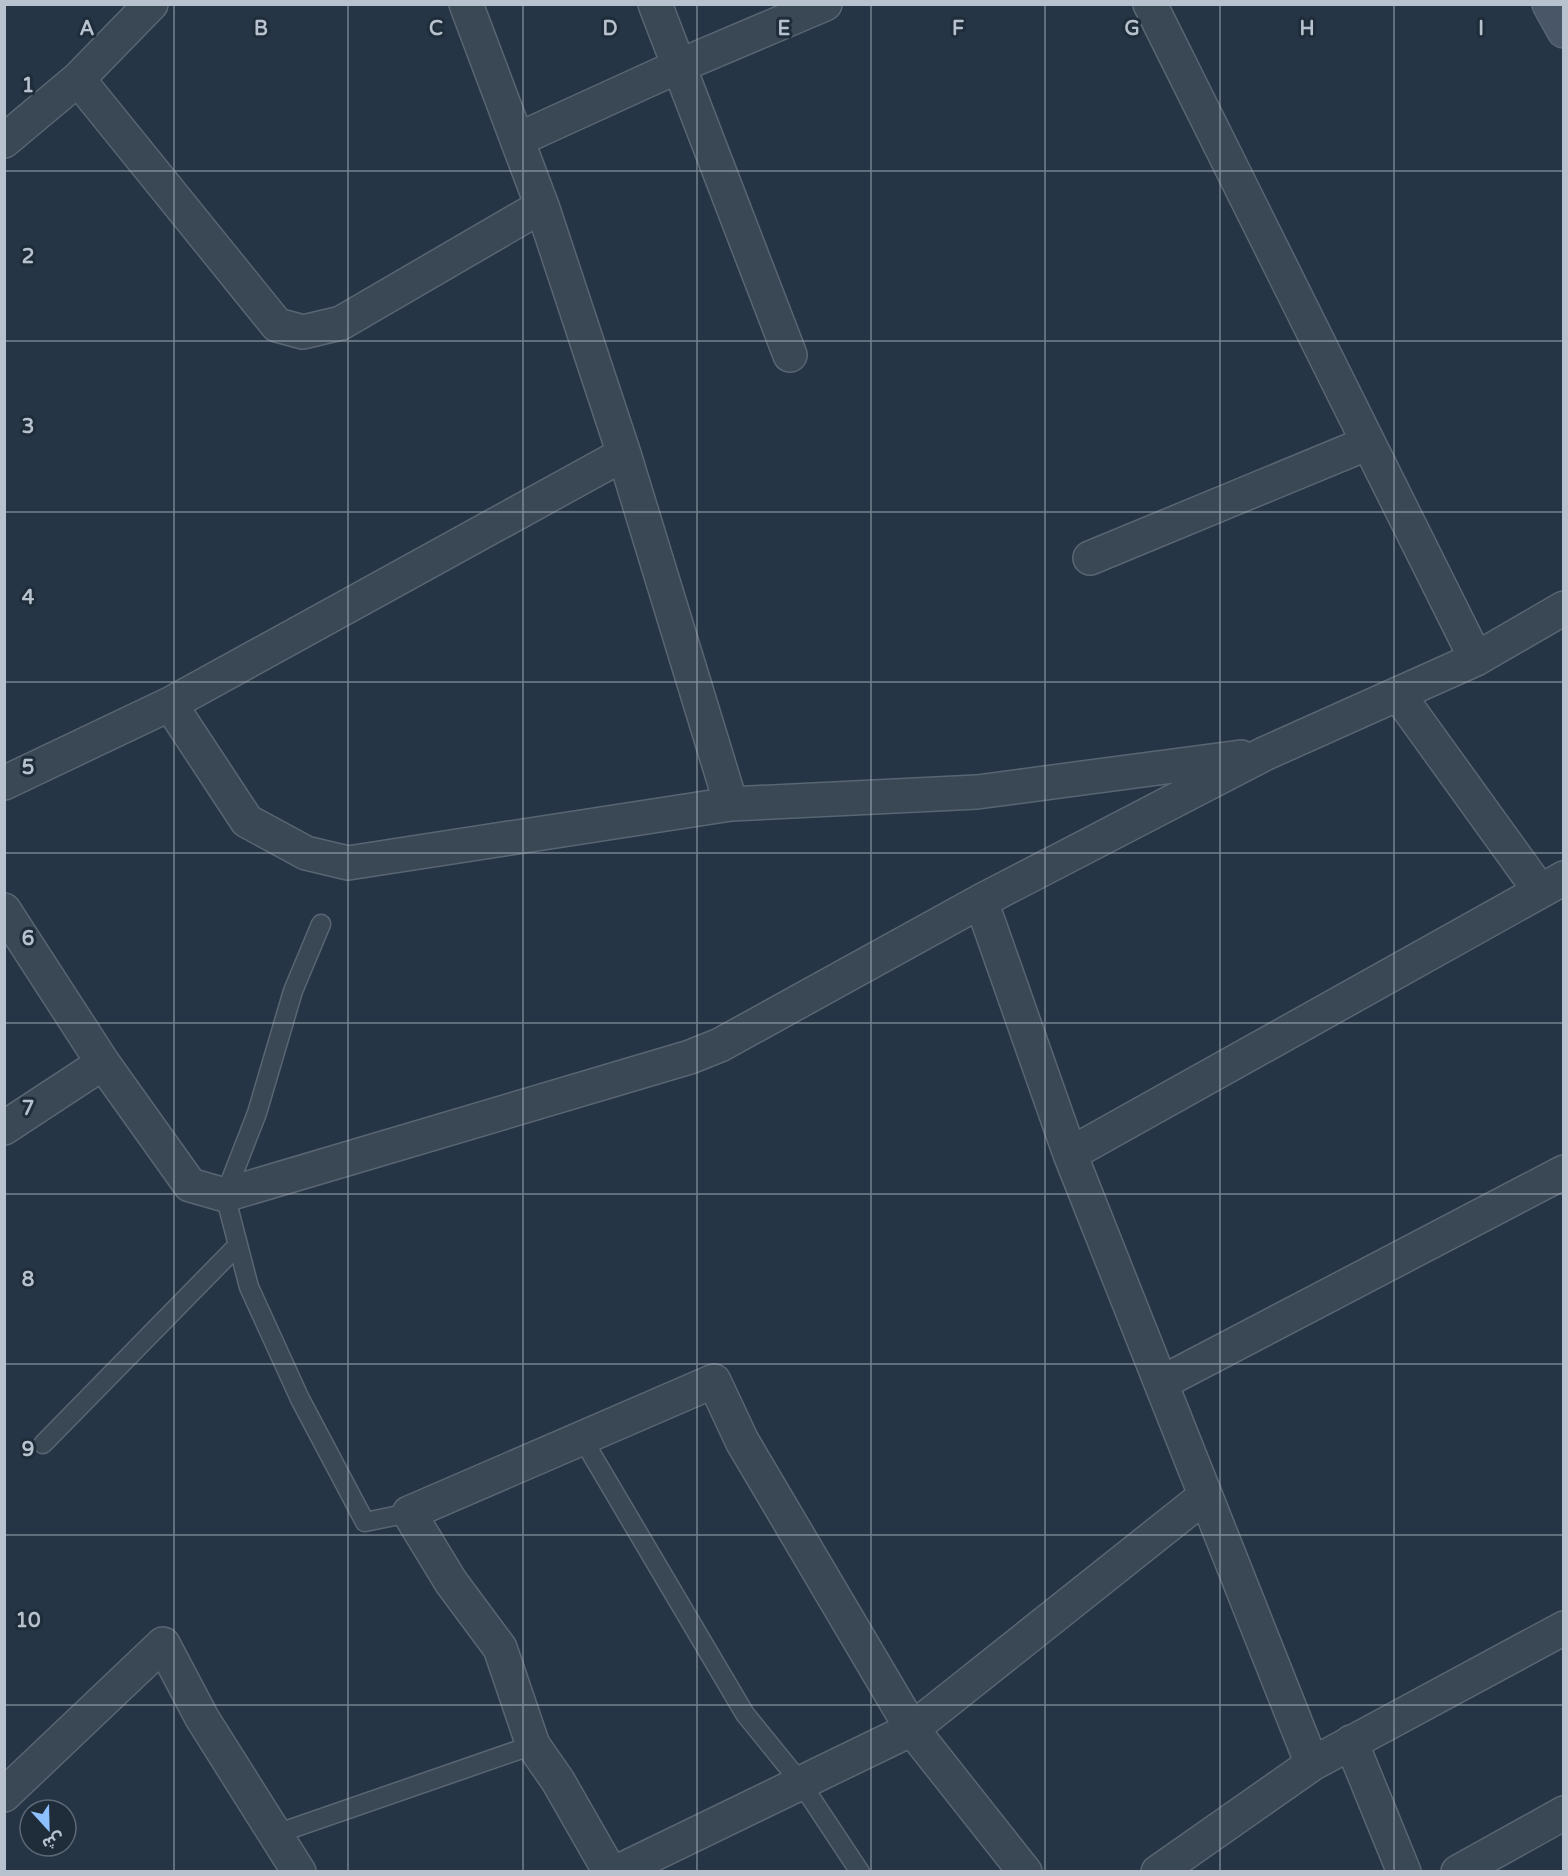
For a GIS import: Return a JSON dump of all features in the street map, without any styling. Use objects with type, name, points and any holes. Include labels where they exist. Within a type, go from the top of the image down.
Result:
[{"type":"main road","points":[[1549,4],[1563,32]]},
{"type":"street","points":[[4,141],[78,79],[151,4]]},
{"type":"street","points":[[466,4],[542,206],[624,454],[731,804]]},
{"type":"street","points":[[655,4],[790,355]]},
{"type":"street","points":[[517,140],[679,66],[825,4]]},
{"type":"street","points":[[1150,4],[1476,659]]},
{"type":"street","points":[[78,79],[277,325],[303,332],[341,323],[542,206]]},
{"type":"street","points":[[1090,558],[1368,443]]},
{"type":"street","points":[[4,783],[170,704],[624,454]]},
{"type":"street","points":[[4,910],[103,1064],[190,1185],[225,1195],[690,1057],[720,1045],[981,902],[1264,754],[1476,659],[1563,608]]},
{"type":"street","points":[[1070,1154],[1552,885],[1398,694]]},
{"type":"street","points":[[170,704],[247,821],[306,853],[348,863],[731,804],[977,792],[1264,754]]},
{"type":"street","points":[[981,902],[1070,1154],[1312,1764]]},
{"type":"street","points":[[4,1128],[103,1064]]},
{"type":"street","points":[[1161,1383],[1563,1172]]},
{"type":"street","points":[[610,1872],[558,1781],[533,1745],[500,1648],[451,1582],[409,1513],[714,1381],[742,1441],[912,1729],[1025,1871]]},
{"type":"street","points":[[617,1872],[912,1729],[1205,1496]]},
{"type":"street","points":[[1158,1872],[1312,1764],[1563,1628]]},
{"type":"street","points":[[4,1795],[163,1644],[202,1718],[299,1872]]},
{"type":"street","points":[[1352,1742],[1404,1872]]},
{"type":"street","points":[[1458,1872],[1563,1813]]},
{"type":"lane","points":[[321,924],[292,991],[257,1113],[225,1195],[249,1287],[300,1399],[365,1522],[409,1513]]},
{"type":"lane","points":[[43,1444],[238,1245]]},
{"type":"lane","points":[[582,1438],[745,1714],[801,1783],[860,1872]]},
{"type":"lane","points":[[276,1834],[533,1745]]}]
